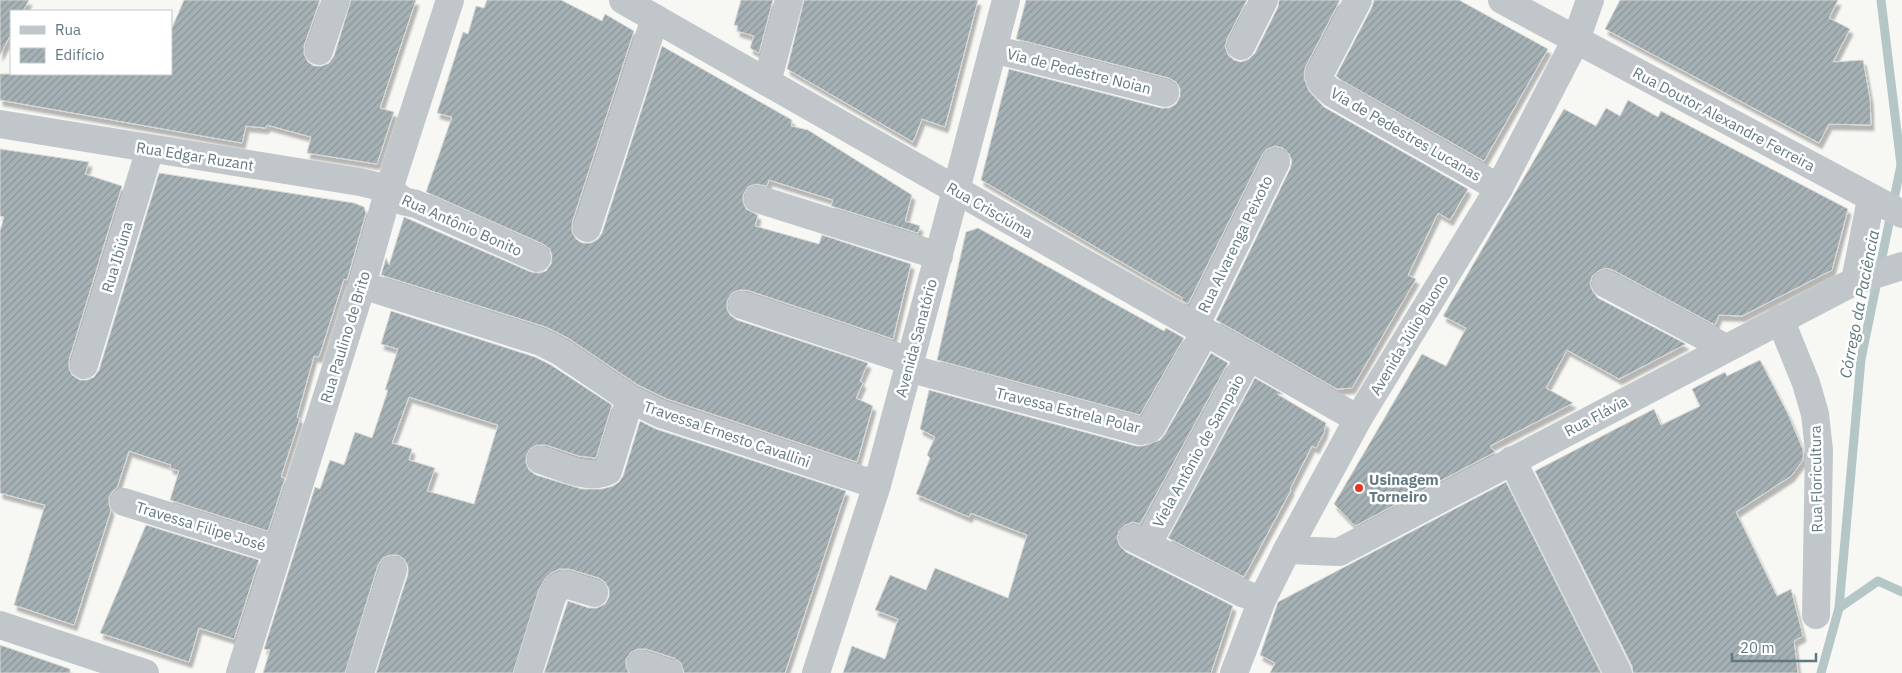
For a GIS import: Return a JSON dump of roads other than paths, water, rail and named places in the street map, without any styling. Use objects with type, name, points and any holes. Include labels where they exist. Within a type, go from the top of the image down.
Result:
[{"type":"street","points":[[319,51],[336,0]]},
{"type":"street","name":"Rua Paulino de Brito","points":[[240,673],[362,285],[389,189],[450,0]]},
{"type":"street","name":"Rua Crisciúma","points":[[623,0],[1358,419]]},
{"type":"street","points":[[767,82],[789,0]]},
{"type":"street","name":"Avenida Sanatório","points":[[816,673],[877,485],[1006,0]]},
{"type":"street","points":[[1241,46],[1264,0]]},
{"type":"street","name":"Via de Pedestres Lucanas","points":[[1358,0],[1319,75],[1323,85],[1332,93],[1499,188]]},
{"type":"street","name":"Rua Doutor Alexandre Ferreira","points":[[1502,0],[1884,205],[1858,280]]},
{"type":"street","name":"Avenida Júlio Buono","points":[[1234,673],[1262,600],[1287,550],[1358,419],[1499,188],[1576,40],[1590,0]]},
{"type":"street","points":[[587,228],[654,18]]},
{"type":"street","name":"Via de Pedestre Noian","points":[[993,49],[1165,93]]},
{"type":"street","name":"Rua Edgar Ruzant","points":[[0,124],[360,182],[389,189]]},
{"type":"street","name":"Rua Ibiúna","points":[[84,365],[150,149]]},
{"type":"street","name":"Rua Alvarenga Peixoto","points":[[1200,329],[1276,162]]},
{"type":"street","name":"Rua Antônio Bonito","points":[[389,189],[403,201],[416,204],[537,258]]},
{"type":"street","points":[[758,198],[939,256]]},
{"type":"street","name":"Rua Flávia","points":[[1287,550],[1339,552],[1780,319],[1858,280],[1902,266]]},
{"type":"street","points":[[1606,284],[1726,348]]},
{"type":"street","name":"Travessa Ernesto Cavallini","points":[[362,285],[541,342],[559,351],[630,400],[661,414],[877,485]]},
{"type":"street","name":"Travessa Estrela Polar","points":[[742,305],[909,365],[1140,431],[1144,431],[1152,426],[1200,329]]},
{"type":"street","name":"Rua Floricultura","points":[[1780,319],[1806,383],[1816,423],[1819,459],[1816,615]]},
{"type":"street","name":"Viela Antônio de Sampaio","points":[[1249,357],[1140,541],[1236,590],[1262,600]]},
{"type":"street","points":[[541,460],[590,475],[608,471],[630,400]]},
{"type":"street","points":[[1512,460],[1618,673]]},
{"type":"street","name":"Travessa Filipe José","points":[[124,502],[278,550]]},
{"type":"street","points":[[360,673],[393,570]]},
{"type":"street","points":[[528,673],[552,597],[558,587],[565,584],[594,593]]},
{"type":"street","points":[[0,625],[145,673]]},
{"type":"street","points":[[641,664],[669,673]]},
{"type":"waterway","name":"Córrego da Paciência","points":[[1821,673],[1839,608],[1861,359],[1901,165],[1881,0]]},
{"type":"waterway","points":[[1839,608],[1878,581],[1902,592]]},
{"type":"place","name":"Usinagem Torneiro","points":[[1359,488]]}]
